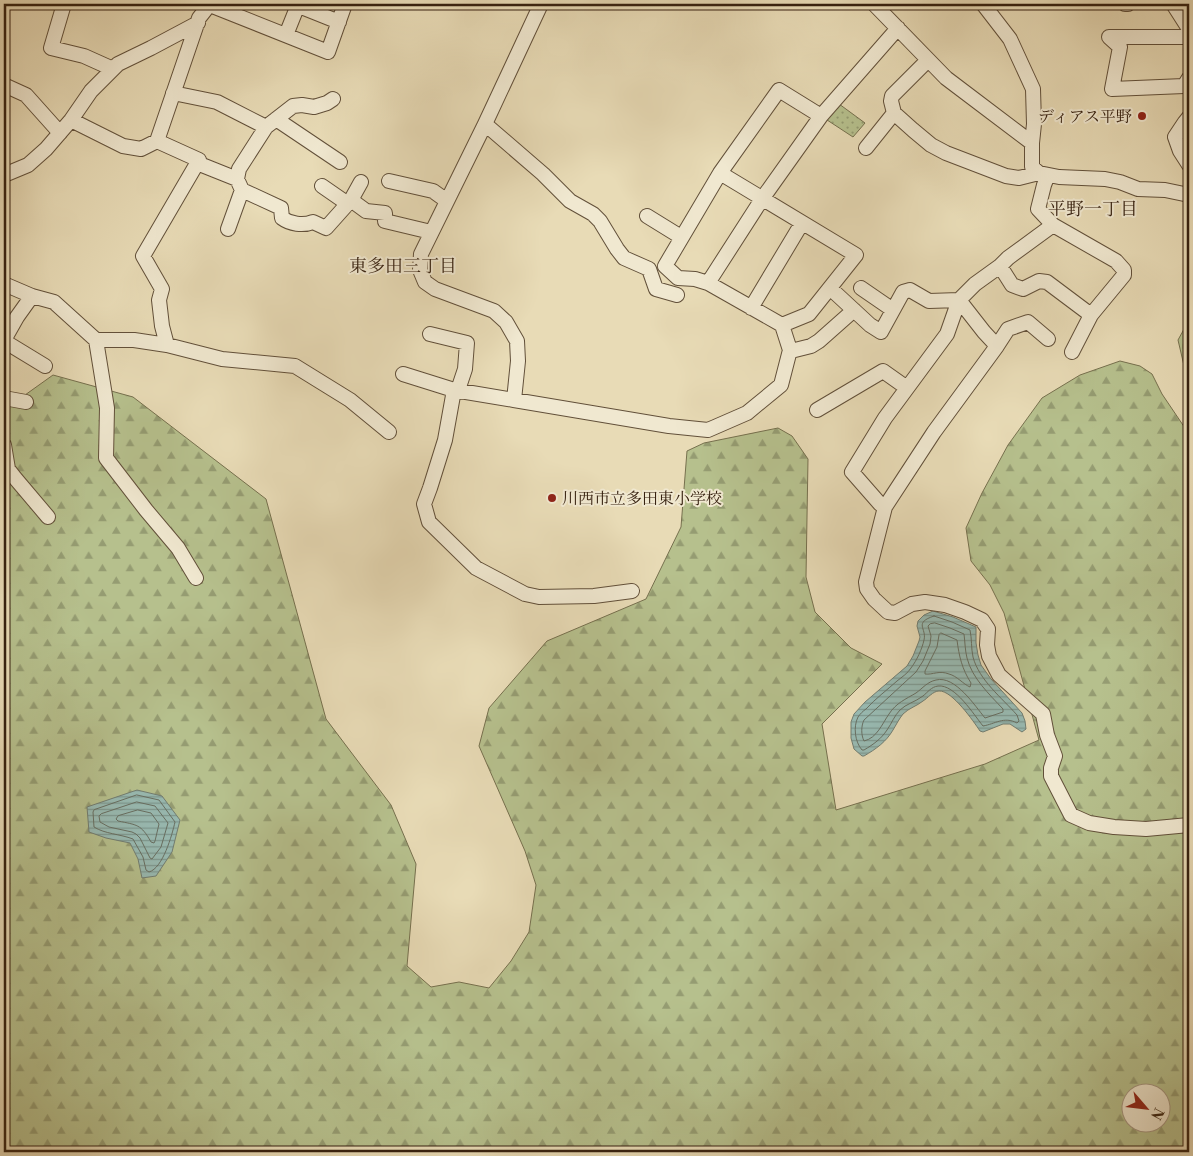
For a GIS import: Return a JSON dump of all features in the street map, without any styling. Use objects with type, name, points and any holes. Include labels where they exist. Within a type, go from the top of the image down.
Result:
[{"type":"street","points":[[64,4],[51,48],[84,56],[113,69]]},
{"type":"street","points":[[70,120],[123,146],[141,149],[157,141],[199,18],[210,5],[328,52],[345,4]]},
{"type":"street","points":[[514,400],[518,361],[517,341],[506,322],[494,311],[435,289],[425,282],[420,270],[420,254],[485,124],[541,4]]},
{"type":"street","points":[[874,4],[946,78],[1032,143]]},
{"type":"street","points":[[982,4],[1010,39],[1033,89],[1032,167],[1043,174],[1060,178],[1105,179],[1138,189],[1165,190],[1189,194]]},
{"type":"street","points":[[1173,4],[1189,29]]},
{"type":"street","points":[[286,35],[296,5],[339,22]]},
{"type":"street","points":[[4,175],[28,165],[46,149],[92,91],[118,64],[198,23]]},
{"type":"street","points":[[708,283],[762,199],[821,116],[898,28]]},
{"type":"street","points":[[1189,37],[1110,37],[1120,47],[1112,89],[1184,86],[1189,78]]},
{"type":"street","points":[[928,60],[892,96],[891,101],[894,113],[931,145],[946,153],[1006,176],[1019,178],[1043,174]]},
{"type":"street","points":[[4,85],[26,95],[60,133]]},
{"type":"street","points":[[403,374],[456,390],[669,426],[708,430],[747,413],[782,385],[790,350],[782,325],[708,283],[695,279],[678,278],[665,266],[720,172],[779,90],[821,116]]},
{"type":"street","points":[[173,93],[217,102],[271,123],[340,162]]},
{"type":"street","points":[[228,229],[239,184],[239,169],[271,123],[293,106],[327,104],[333,99]]},
{"type":"street","points":[[866,148],[894,113]]},
{"type":"street","points":[[1189,117],[1175,137],[1180,151],[1189,166]]},
{"type":"street","points":[[485,124],[543,174],[570,201],[593,214],[600,221],[624,258],[649,269],[656,289],[677,295]]},
{"type":"street","points":[[157,141],[199,160],[143,256],[162,289],[159,300],[162,326],[167,345]]},
{"type":"street","points":[[197,163],[281,208],[282,218],[286,222],[306,225],[313,222],[326,228],[349,202],[361,182]]},
{"type":"street","points":[[720,172],[856,255],[809,314],[782,325]]},
{"type":"street","points":[[1043,174],[1044,185],[1038,209],[1053,225],[1116,261],[1124,270],[1124,275],[1091,315],[1072,352]]},
{"type":"street","points":[[389,181],[433,191],[447,201]]},
{"type":"street","points":[[322,186],[366,211],[385,213],[385,221],[432,232]]},
{"type":"street","points":[[647,216],[681,237]]},
{"type":"street","points":[[751,308],[802,223]]},
{"type":"street","points":[[885,507],[880,504],[852,472],[885,418],[947,334],[959,300],[975,284],[1053,225]]},
{"type":"street","points":[[1000,266],[1012,285],[1023,289],[1039,281],[1047,282],[1091,315]]},
{"type":"street","points":[[4,284],[32,296],[54,302],[96,340],[107,408],[106,458],[178,548],[196,578]]},
{"type":"street","points":[[830,288],[870,326],[881,332],[903,292],[910,290],[929,301],[959,300]]},
{"type":"street","points":[[861,288],[893,310]]},
{"type":"street","points":[[32,296],[17,317],[4,341],[45,366]]},
{"type":"street","points":[[959,300],[997,346]]},
{"type":"street","points":[[795,350],[811,346],[819,341],[854,310]]},
{"type":"street","points":[[1048,338],[1028,322],[1008,329],[934,432],[885,507],[866,582],[867,589],[874,599],[888,612],[895,613],[912,604],[925,602],[946,605],[982,620],[988,628],[987,645],[989,656],[999,675],[1043,714],[1054,756],[1051,776],[1071,815],[1089,823],[1146,829],[1189,825]]},
{"type":"street","points":[[430,334],[467,343],[465,369],[456,390],[445,440],[424,504],[429,522],[476,568],[525,594],[539,597],[594,596],[632,591]]},
{"type":"street","points":[[96,340],[134,340],[167,345],[222,359],[295,366],[350,400],[389,432]]},
{"type":"street","points":[[817,410],[883,371],[907,388]]},
{"type":"street","points":[[4,398],[26,402]]},
{"type":"street","points":[[4,445],[8,469],[48,517]]},
{"type":"green space","points":[[835,101],[865,123],[853,137],[821,116]]},
{"type":"green space","points":[[1189,320],[1189,387],[1178,340]]},
{"type":"green space","points":[[1120,361],[1140,366],[1152,374],[1162,394],[1189,434],[1189,1152],[4,1152],[4,410],[53,375],[133,397],[266,499],[326,719],[391,805],[416,864],[407,966],[431,987],[459,982],[489,988],[511,961],[529,932],[536,885],[525,851],[479,746],[489,708],[547,641],[646,599],[681,527],[687,451],[704,443],[778,428],[792,436],[808,459],[806,577],[815,612],[851,648],[882,664],[822,724],[836,810],[985,764],[1039,740],[1004,613],[990,585],[971,561],[966,528],[982,493],[1008,445],[1042,398],[1080,375]]},
{"type":"water","points":[[933,611],[976,627],[976,643],[981,665],[1022,713],[1026,729],[1022,732],[1010,724],[1003,724],[983,732],[980,731],[956,701],[944,692],[937,691],[905,712],[884,742],[873,751],[862,756],[854,749],[851,738],[851,722],[854,714],[865,702],[907,666],[920,637],[917,626],[918,621],[924,615]]},
{"type":"water","points":[[137,790],[162,796],[180,820],[172,852],[156,876],[142,878],[138,859],[130,843],[89,832],[87,807]]},
{"type":"railway","points":[[1184,4],[1189,10]]},
{"type":"place","name":"ディアス平野","points":[[1142,116]]},
{"type":"place","name":"川西市立多田東小学校","points":[[552,498]]},
{"type":"district","name":"平野一丁目","points":[[1093,209]]},
{"type":"district","name":"東多田三丁目","points":[[403,266]]}]
